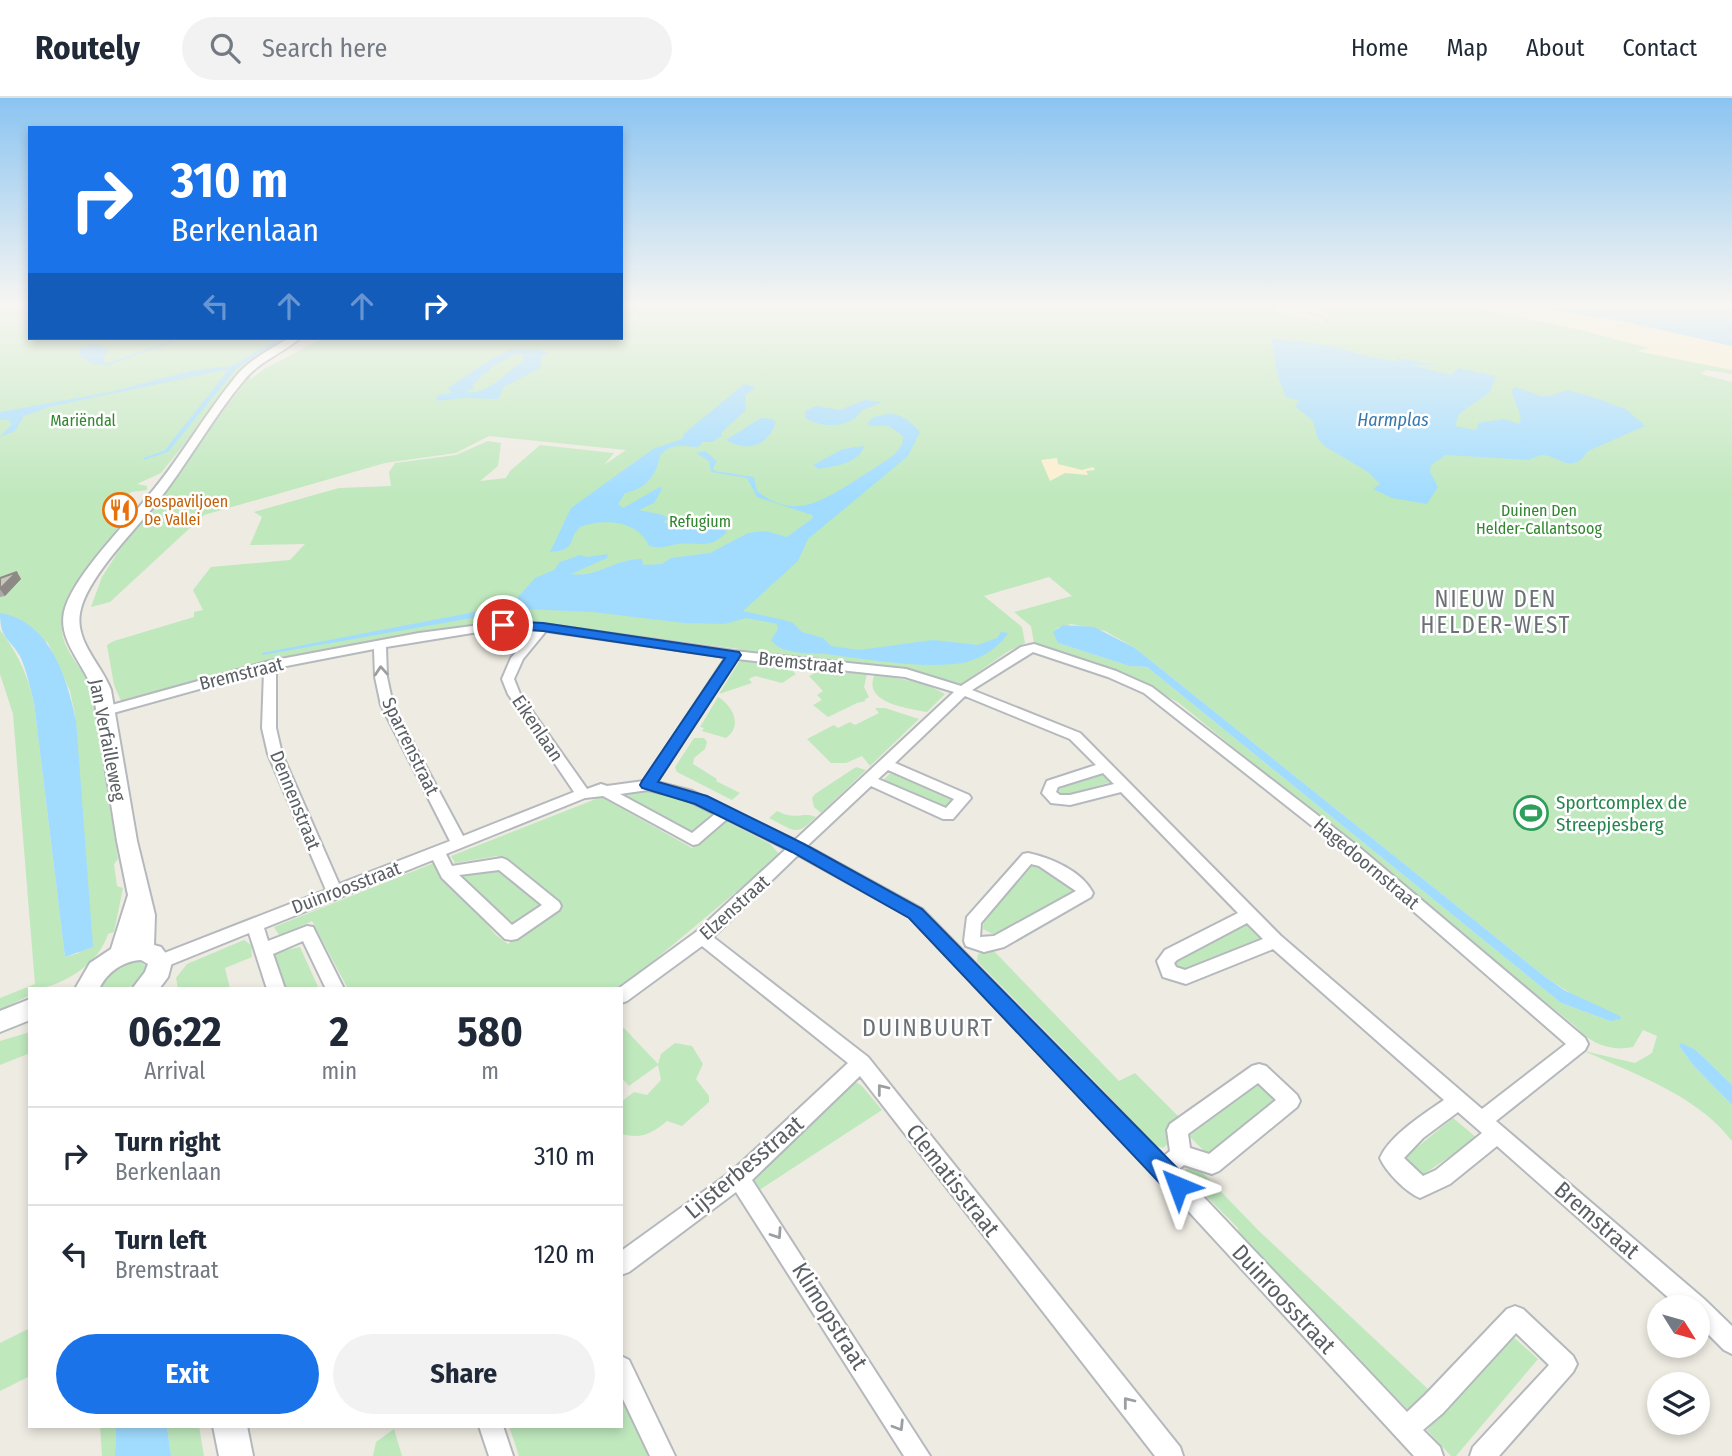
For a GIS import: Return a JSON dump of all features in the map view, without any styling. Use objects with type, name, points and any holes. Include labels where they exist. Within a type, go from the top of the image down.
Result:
[{"type":"street","name":"Jan Verfailleweg","points":[[141,956],[144,915],[138,895],[106,710],[96,674],[72,636],[72,613],[79,593],[249,370]]},
{"type":"street","name":"Bremstraat","points":[[106,710],[270,665],[503,625],[543,627],[734,655],[906,673],[963,691],[1075,736],[1275,941],[1682,1295]]},
{"type":"street","name":"Eikenlaan","points":[[543,627],[517,657],[508,679],[514,694],[583,794]]},
{"type":"street","name":"Sparrenstraat","points":[[380,644],[381,677],[387,705],[459,844]]},
{"type":"street","name":"Elzenstraat","points":[[623,995],[702,937],[963,691],[1025,650],[1034,648]]},
{"type":"street","name":"Hagedoornstraat","points":[[1034,648],[1112,674],[1148,690],[1355,852],[1579,1044],[1490,1126]]},
{"type":"street","points":[[648,785],[734,655]]},
{"type":"street","name":"Dennenstraat","points":[[270,665],[269,729],[275,754],[334,891]]},
{"type":"street","points":[[870,780],[948,815],[964,798],[886,764]]},
{"type":"street","points":[[1105,767],[1052,784],[1049,793],[1056,800],[1070,800],[1124,786]]},
{"type":"street","name":"Duinroosstraat","points":[[141,956],[254,923],[583,794],[601,789],[648,785],[687,794],[798,848],[916,914],[1163,1169],[1432,1456]]},
{"type":"street","points":[[601,789],[693,840],[726,813]]},
{"type":"street","points":[[437,852],[448,874],[511,934],[553,906],[502,864],[458,869],[448,874]]},
{"type":"street","points":[[953,952],[972,941],[984,945],[998,942],[1085,893],[1082,887],[1044,862],[1028,858],[973,921],[972,941]]},
{"type":"street","points":[[1250,915],[1171,955],[1165,961],[1169,972],[1186,977],[1275,941]]},
{"type":"street","points":[[254,923],[275,987]]},
{"type":"street","name":"Duinroosstraat","points":[[264,950],[307,932],[334,987]]},
{"type":"street","name":"Clematisstraat","points":[[702,937],[861,1063],[1171,1456]]},
{"type":"street","points":[[83,986],[102,966],[141,956],[156,977],[146,987]]},
{"type":"street","points":[[0,1022],[28,1010]]},
{"type":"street","points":[[0,1029],[28,1020]]},
{"type":"street","name":"Lijsterbesstraat","points":[[623,1263],[739,1178],[861,1063]]},
{"type":"street","points":[[1259,1072],[1290,1101],[1212,1164],[1181,1155],[1177,1130],[1259,1072]]},
{"type":"street","points":[[1459,1100],[1416,1132],[1390,1158],[1420,1188],[1443,1177],[1490,1126]]},
{"type":"street","points":[[1163,1169],[1181,1155]]},
{"type":"street","name":"Klimopstraat","points":[[739,1178],[791,1254],[918,1456]]},
{"type":"street","points":[[1406,1429],[1434,1404],[1515,1317],[1565,1364],[1482,1456]]},
{"type":"street","name":"Bremstraat","points":[[1710,1321],[1732,1342]]},
{"type":"street","points":[[623,1372],[663,1456]]},
{"type":"street","points":[[230,1428],[236,1456]]},
{"type":"street","points":[[492,1428],[501,1456]]},
{"type":"green space","name":"Mariëndal","points":[[0,370],[252,370],[222,397],[161,473],[137,484],[147,486],[147,490],[131,492],[112,514],[130,512],[85,571],[66,604],[62,621],[63,637],[92,694],[118,859],[114,864],[117,886],[123,888],[114,932],[108,934],[87,965],[54,985],[28,987],[28,996],[0,1010],[0,998],[35,984],[13,714],[0,674],[0,630],[21,664],[34,703],[65,957],[79,953],[76,720],[70,691],[48,643],[0,618]]},
{"type":"green space","name":"Duinen Den Helder-Callantsoog","points":[[262,370],[1706,370],[1701,374],[1732,382],[1732,1085],[1696,1050],[1679,1046],[1693,1065],[1732,1105],[1732,1141],[1718,1125],[1683,1098],[1644,1077],[1584,1051],[1635,1063],[1652,1053],[1657,1036],[1643,1030],[1633,1047],[1625,1048],[1601,1045],[1587,1037],[1179,703],[1131,676],[1034,643],[1031,626],[1014,612],[1072,596],[1049,577],[984,596],[1022,627],[1025,643],[1007,652],[961,684],[906,671],[750,653],[739,651],[740,649],[533,622],[479,624],[241,670],[121,701],[114,685],[107,645],[194,617],[194,612],[203,610],[193,590],[211,567],[290,560],[305,544],[250,545],[262,517],[254,512],[339,488],[391,486],[389,472],[395,463],[456,455],[488,441],[501,443],[498,466],[480,481],[506,478],[510,471],[540,445],[614,453],[604,465],[626,450],[489,436],[456,453],[385,463],[204,515],[110,602],[91,607],[102,577],[118,552],[251,374],[250,380]],"holes":[[[1071,624],[1105,631],[1135,648],[1544,976],[1610,1021],[1561,1003],[1147,667],[1129,666],[1058,643],[1057,628]]]},
{"type":"green space","name":"Duinen Den Helder-Callantsoog","points":[[1708,370],[1732,370],[1732,374]]},
{"type":"green space","points":[[745,660],[787,666],[796,674],[782,683],[755,676],[749,679],[752,683],[719,694],[739,662]]},
{"type":"green space","points":[[819,671],[867,674],[864,687],[869,697],[864,700],[866,701],[828,717],[813,705],[822,700],[817,695],[823,691],[809,676]]},
{"type":"green space","points":[[875,674],[926,684],[945,694],[927,712],[899,706],[880,698],[875,692],[872,684]]},
{"type":"green space","points":[[718,697],[734,716],[734,728],[726,738],[702,731],[704,728],[700,727]]},
{"type":"green space","points":[[875,708],[885,708],[919,719],[870,766],[862,756],[846,763],[831,763],[807,739],[834,725],[838,728],[850,722],[855,725],[879,713]]},
{"type":"green space","points":[[694,738],[704,738],[707,742],[705,749],[694,758],[693,764],[717,779],[716,781],[740,793],[732,800],[677,772],[675,767]]},
{"type":"green space","points":[[856,767],[866,770],[821,813],[814,807],[812,798],[815,794]]},
{"type":"green space","points":[[1105,771],[1114,781],[1065,796],[1056,794],[1057,786]]},
{"type":"green space","points":[[892,772],[956,799],[947,810],[882,781]]},
{"type":"green space","points":[[642,789],[662,791],[711,813],[711,818],[690,832],[617,792]]},
{"type":"green space","points":[[601,797],[692,848],[725,820],[770,844],[780,855],[622,987],[347,987],[312,921],[279,935],[274,927],[434,863],[496,935],[508,944],[563,907],[497,856],[455,863],[451,856]]},
{"type":"green space","points":[[777,811],[816,817],[803,828],[794,830],[769,818]]},
{"type":"green space","points":[[1033,864],[1043,866],[1075,887],[1077,894],[996,936],[983,929],[984,919]]},
{"type":"green space","points":[[497,869],[541,904],[513,923],[458,876]]},
{"type":"green space","points":[[1250,922],[1265,937],[1194,971],[1185,972],[1176,964],[1177,957],[1189,949]]},
{"type":"green space","points":[[244,940],[251,945],[252,957],[225,968],[230,987],[178,987],[176,978],[187,964]]},
{"type":"green space","points":[[300,947],[318,987],[282,987],[269,954]]},
{"type":"green space","points":[[992,949],[1119,1081],[1135,1073],[1181,1119],[1171,1141],[1163,1148],[1152,1144],[977,961],[978,954]]},
{"type":"green space","points":[[131,961],[138,961],[146,966],[142,980],[137,984],[101,987],[109,970]]},
{"type":"green space","points":[[623,1027],[658,1064],[661,1054],[675,1043],[692,1046],[703,1064],[696,1079],[709,1096],[709,1102],[682,1126],[667,1121],[646,1134],[623,1134],[623,1100],[634,1092],[647,1095],[661,1080],[658,1065],[629,1086],[623,1079]]},
{"type":"green space","points":[[28,1033],[28,1054],[0,1065],[0,1041]]},
{"type":"green space","points":[[852,1080],[862,1086],[882,1110],[753,1194],[750,1180]]},
{"type":"green space","points":[[1254,1082],[1279,1100],[1209,1156],[1185,1132]]},
{"type":"green space","points":[[1453,1118],[1477,1138],[1421,1176],[1404,1158]]},
{"type":"green space","points":[[1186,1169],[1199,1169],[1259,1231],[1428,1389],[1409,1411],[1239,1237],[1238,1228],[1199,1189],[1192,1187],[1183,1177]]},
{"type":"green space","points":[[28,1329],[28,1377],[0,1391],[0,1343]]},
{"type":"green space","points":[[1511,1335],[1538,1359],[1456,1456],[1451,1456],[1427,1430]]},
{"type":"green space","points":[[623,1402],[648,1456],[519,1456],[510,1428],[623,1428]]},
{"type":"green space","points":[[100,1428],[116,1428],[115,1456],[102,1456]]},
{"type":"green space","points":[[167,1428],[199,1428],[204,1456],[171,1456]]},
{"type":"green space","points":[[394,1429],[402,1456],[373,1456],[376,1442]]},
{"type":"sand","points":[[1057,458],[1058,464],[1082,470],[1093,467],[1095,470],[1086,471],[1088,475],[1065,473],[1050,481],[1041,460]]},
{"type":"water","points":[[222,370],[49,407],[24,416],[15,431],[0,437],[12,424],[8,420],[0,420],[0,412],[110,392],[191,371]]},
{"type":"water","points":[[228,370],[235,370],[168,452],[144,460],[143,458],[164,451]]},
{"type":"water","points":[[474,370],[491,372],[484,373],[473,385],[474,388],[466,392],[490,387],[511,370],[536,370],[504,387],[498,399],[435,401],[438,395],[452,393],[448,388]]},
{"type":"water","name":"Harmplas","points":[[1277,370],[1432,370],[1451,375],[1456,370],[1470,370],[1496,376],[1490,392],[1459,414],[1455,426],[1476,430],[1478,423],[1504,419],[1519,424],[1521,418],[1511,390],[1516,387],[1541,396],[1551,396],[1566,390],[1590,396],[1626,409],[1645,426],[1588,451],[1582,459],[1570,463],[1540,455],[1529,460],[1446,455],[1431,465],[1430,472],[1438,487],[1427,504],[1392,498],[1373,489],[1380,484],[1368,472],[1326,447],[1318,439],[1313,421],[1295,406],[1300,401],[1286,397]]},
{"type":"water","points":[[744,384],[756,387],[745,395],[746,410],[721,433],[722,436],[712,442],[703,442],[698,447],[669,448],[660,455],[649,480],[639,488],[625,493],[618,504],[623,508],[660,487],[662,489],[654,503],[639,510],[663,515],[669,519],[664,521],[665,523],[680,524],[686,519],[727,532],[709,543],[654,547],[649,546],[644,537],[628,526],[609,522],[589,524],[580,527],[568,547],[550,552],[571,508],[653,449],[682,439],[685,433]]},
{"type":"water","points":[[865,400],[882,402],[861,411],[843,424],[819,424],[805,418],[805,411],[816,406],[840,410]]},
{"type":"water","points":[[887,414],[906,419],[920,432],[908,456],[808,539],[798,561],[743,611],[793,623],[802,632],[823,638],[831,646],[859,650],[933,640],[978,645],[997,638],[1001,632],[1008,633],[992,650],[977,658],[962,663],[923,665],[794,652],[779,647],[771,640],[778,629],[777,624],[746,618],[725,624],[684,623],[592,612],[523,609],[263,655],[262,653],[511,605],[535,578],[554,570],[560,562],[580,555],[587,557],[608,554],[607,558],[571,574],[590,573],[624,561],[642,559],[643,565],[662,564],[671,558],[710,553],[748,533],[766,531],[787,537],[813,518],[812,515],[757,497],[747,478],[711,472],[709,461],[696,453],[705,451],[717,461],[713,468],[715,471],[754,477],[757,491],[770,500],[782,505],[806,505],[829,496],[895,454],[902,445],[903,436],[889,426],[869,426],[868,422],[874,417]]},
{"type":"water","points":[[761,418],[776,422],[762,442],[742,446],[726,440]]},
{"type":"water","points":[[864,446],[858,456],[846,463],[819,469],[813,465],[843,449]]},
{"type":"water","points":[[0,613],[17,618],[32,627],[44,639],[61,670],[76,720],[93,947],[65,957],[34,703],[21,658],[2,629]]},
{"type":"water","points":[[1063,625],[1094,627],[1135,648],[1544,976],[1564,990],[1620,1016],[1621,1019],[1610,1021],[1561,1003],[1147,667],[1129,666],[1058,643],[1053,632]]},
{"type":"water","points":[[1681,1043],[1696,1050],[1732,1085],[1732,1105],[1693,1065],[1679,1046]]},
{"type":"water","points":[[116,1428],[167,1428],[171,1456],[115,1456]]},
{"type":"building","points":[[17,572],[0,589],[0,578]]},
{"type":"place","name":"Bospaviljoen De Vallei","points":[[120,510]]},
{"type":"place","name":"Sportcomplex de Streepjesberg","points":[[1531,813]]},
{"type":"district","name":"NIEUW DEN HELDER-WEST","points":[[1496,612]]},
{"type":"district","name":"DUINBUURT","points":[[928,1028]]},
{"type":"route","points":[[503,625],[543,627],[734,655],[648,785],[668,788],[701,800],[798,848],[916,914],[1178,1186]]},
{"type":"park label","name":"Refugium","points":[[700,521]]}]
